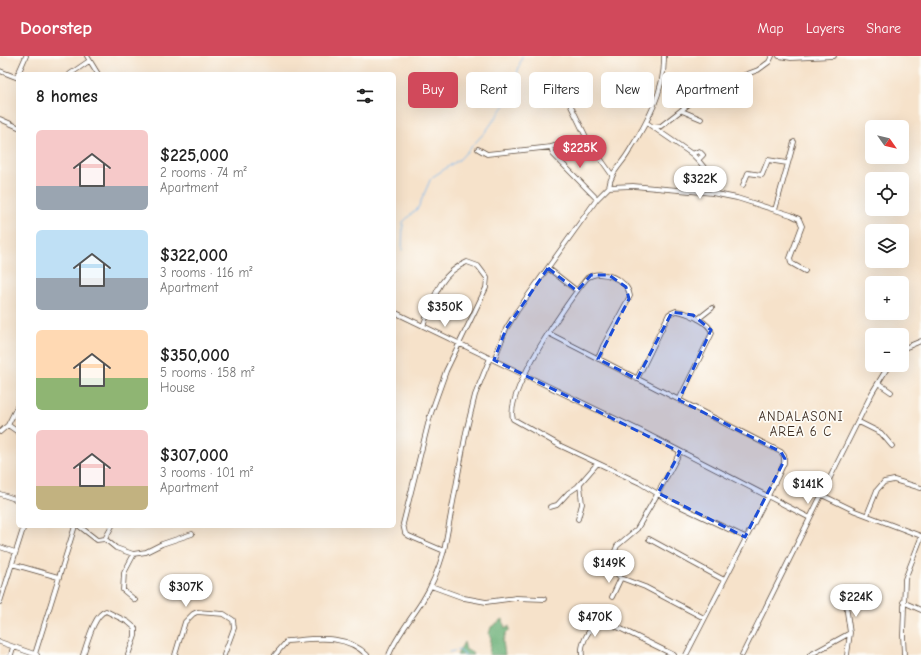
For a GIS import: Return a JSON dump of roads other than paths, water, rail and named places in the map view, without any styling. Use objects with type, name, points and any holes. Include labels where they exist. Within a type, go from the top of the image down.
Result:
[{"type":"street","points":[[20,72],[26,56]]},
{"type":"street","points":[[87,56],[97,72]]},
{"type":"street","points":[[389,655],[396,640],[431,586],[444,551],[466,432],[475,395],[514,315],[597,199],[609,187],[612,175],[628,154],[647,123],[664,73],[664,56]]},
{"type":"street","points":[[653,127],[661,126],[672,115],[682,111],[693,101],[734,79],[758,70],[769,62],[772,56]]},
{"type":"street","points":[[779,56],[791,58],[834,56]]},
{"type":"street","points":[[73,72],[89,61]]},
{"type":"street","points":[[0,71],[16,75]]},
{"type":"street","points":[[572,108],[586,137],[612,175]]},
{"type":"street","points":[[682,111],[701,119]]},
{"type":"street","points":[[0,119],[16,126]]},
{"type":"street","points":[[647,123],[692,154],[708,172],[701,192]]},
{"type":"street","points":[[478,149],[487,154],[550,147],[586,137]]},
{"type":"street","points":[[775,210],[794,142]]},
{"type":"street","points":[[550,147],[552,154],[597,199]]},
{"type":"street","points":[[692,154],[699,151],[702,155],[698,160]]},
{"type":"street","points":[[743,185],[748,173],[762,175],[768,160],[787,163]]},
{"type":"street","points":[[609,187],[633,186],[701,192],[737,198],[791,214],[801,222],[802,230],[790,258],[791,263],[805,270]]},
{"type":"street","points":[[422,326],[436,290],[444,278],[460,265],[471,262],[485,273],[487,283],[458,342],[430,416],[403,524],[405,533],[408,536],[444,551]]},
{"type":"street","points":[[548,268],[577,291]]},
{"type":"street","points":[[598,359],[603,346],[630,294],[626,287],[613,277],[606,275],[589,276],[548,333],[525,375],[511,409],[513,419],[561,446],[658,493],[671,502],[745,537]]},
{"type":"street","points":[[698,319],[712,308]]},
{"type":"street","points":[[637,379],[669,314],[676,311],[682,311],[698,319],[710,328],[712,333],[679,400]]},
{"type":"street","points":[[396,313],[643,432],[768,496],[774,501],[810,518]]},
{"type":"street","points":[[548,333],[781,452],[785,459],[768,496],[745,537],[686,655]]},
{"type":"street","points":[[909,346],[921,341]]},
{"type":"street","points":[[742,655],[885,372]]},
{"type":"street","points":[[878,383],[891,392]]},
{"type":"street","points":[[0,432],[8,425],[16,409]]},
{"type":"street","points":[[859,422],[881,433],[892,446]]},
{"type":"street","points":[[8,425],[16,431]]},
{"type":"street","points":[[680,452],[637,528],[617,546],[609,566],[620,578],[645,587],[704,618]]},
{"type":"street","points":[[550,508],[557,505],[597,464]]},
{"type":"street","points":[[868,515],[877,490],[884,482],[889,480],[901,481],[921,488]]},
{"type":"street","points":[[578,519],[582,504],[580,483]]},
{"type":"street","points":[[0,494],[16,499]]},
{"type":"street","points":[[822,495],[921,537],[906,576],[903,602],[904,655]]},
{"type":"street","points":[[0,602],[23,528]]},
{"type":"street","points":[[0,642],[36,655],[58,577],[74,528]]},
{"type":"street","points":[[82,528],[98,540],[105,539],[116,548],[134,554],[146,552],[162,544],[192,534]]},
{"type":"street","points":[[105,539],[111,528]]},
{"type":"street","points":[[649,539],[724,580]]},
{"type":"street","points":[[0,547],[16,552]]},
{"type":"street","points":[[134,554],[124,573],[123,590],[135,600]]},
{"type":"street","points":[[12,564],[58,577]]},
{"type":"street","points":[[612,598],[620,578]]},
{"type":"street","points":[[431,586],[464,598],[486,602],[516,598],[544,599]]},
{"type":"street","points":[[847,655],[850,633],[846,605],[855,600]]},
{"type":"street","points":[[903,602],[921,610]]},
{"type":"street","points":[[83,655],[96,621],[102,612],[106,611],[128,622],[135,628],[135,636],[128,655]]},
{"type":"street","points":[[174,655],[185,622],[190,616],[197,612],[224,614],[232,620],[234,628],[224,655]]},
{"type":"street","points":[[582,655],[582,645],[597,620],[601,619],[674,655]]},
{"type":"street","points":[[810,655],[850,633]]},
{"type":"street","points":[[275,655],[287,641],[324,639],[346,641],[359,647],[367,655]]},
{"type":"street","points":[[11,655],[13,647]]},
{"type":"waterway","points":[[402,250],[403,222],[418,208],[431,178],[460,159],[486,131],[505,105],[516,78],[522,56]]},
{"type":"waterway","points":[[449,652],[459,650],[466,655]]},
{"type":"district","name":"ANDALASONI AREA 6 C","points":[[801,424]]}]
